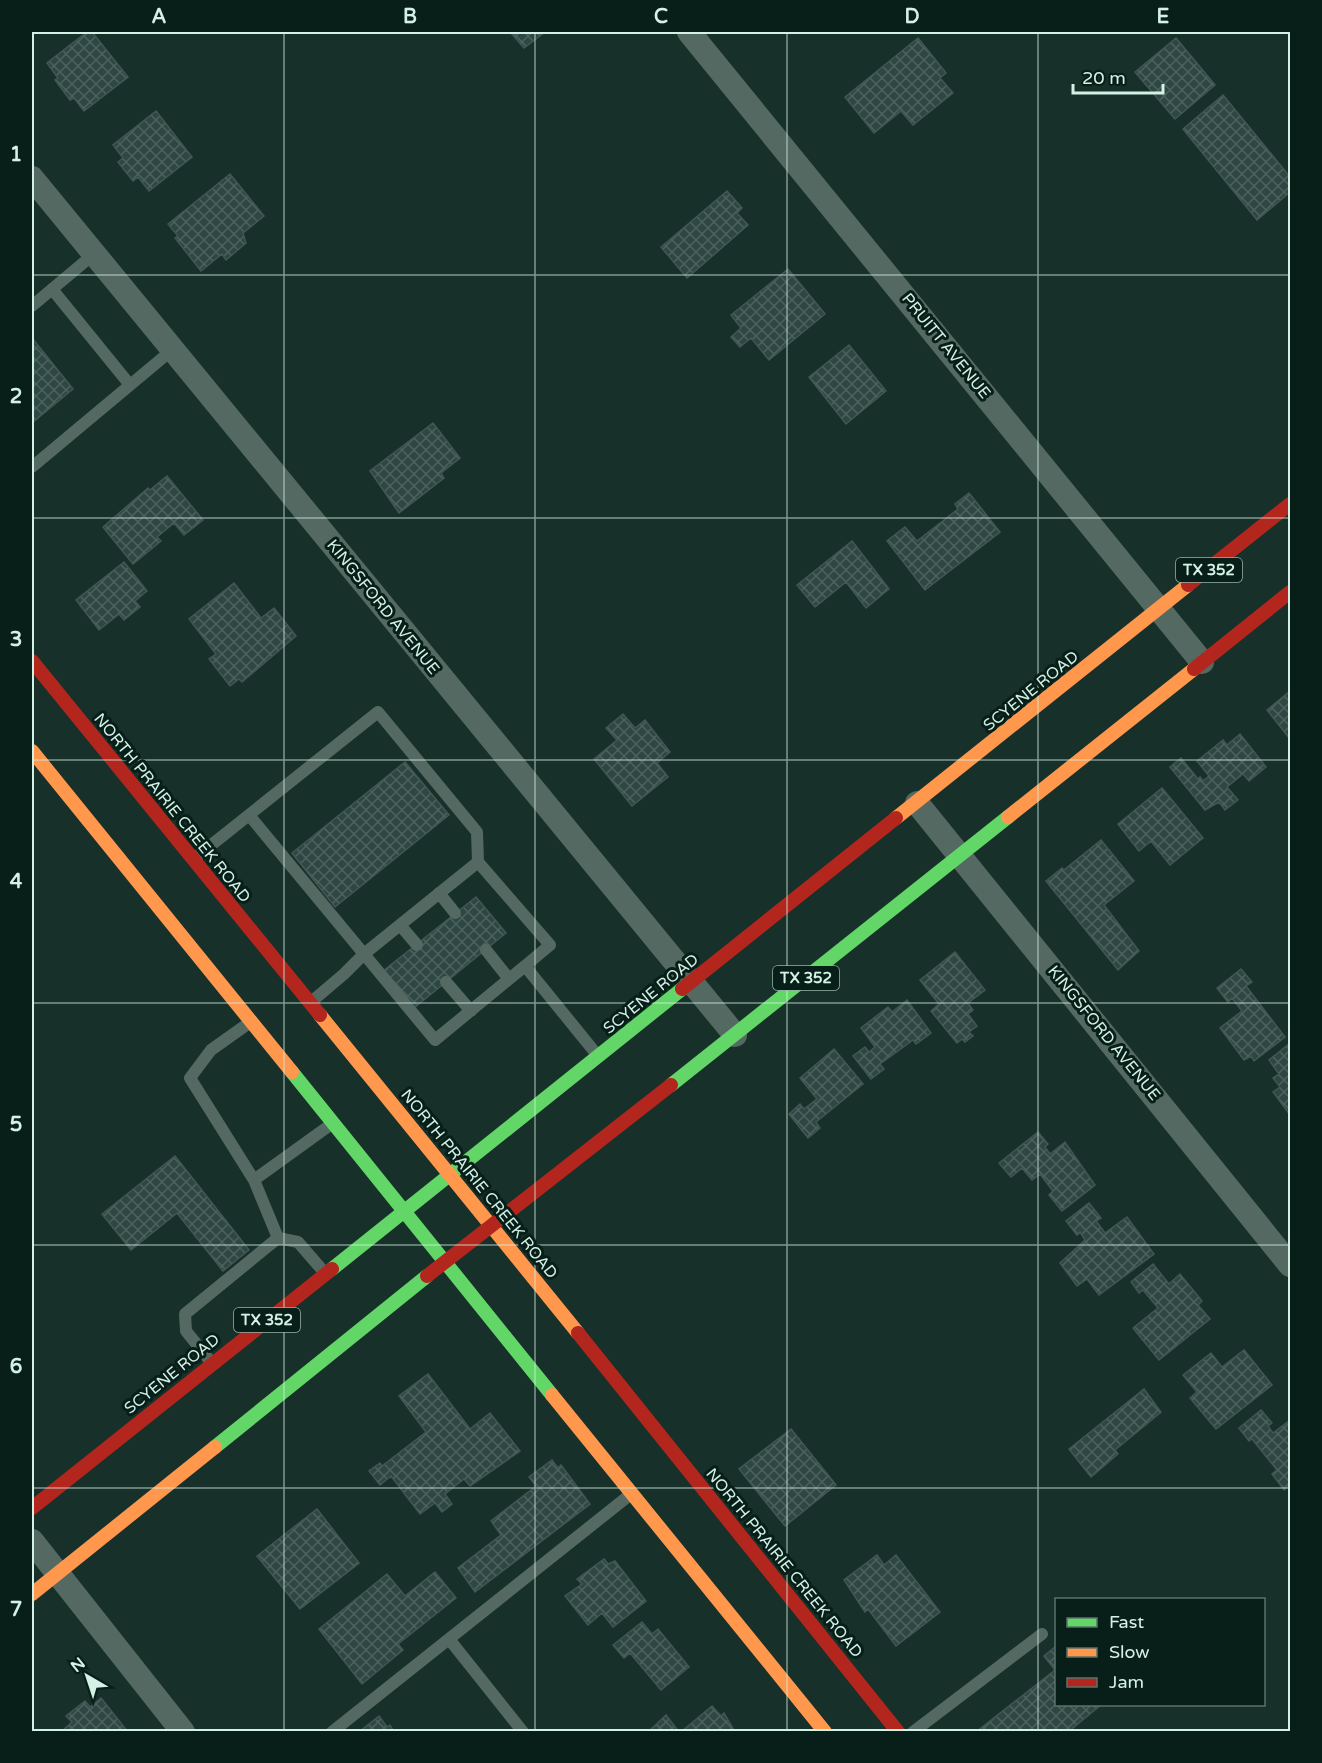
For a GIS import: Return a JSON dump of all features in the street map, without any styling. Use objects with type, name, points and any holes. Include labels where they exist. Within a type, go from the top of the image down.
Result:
[{"type":"main road","name":"SCYENE ROAD","points":[[32,1508],[1290,504]]},
{"type":"main road","name":"TX 352","points":[[32,1594],[445,1262],[735,1035],[1290,592]]},
{"type":"main road","name":"NORTH PRAIRIE CREEK ROAD","points":[[32,661],[450,1174],[898,1731]]},
{"type":"main road","points":[[32,751],[825,1731]]},
{"type":"street","name":"PRUITT AVENUE","points":[[689,32],[1202,662]]},
{"type":"street","name":"KINGSFORD AVENUE","points":[[32,178],[735,1035]]},
{"type":"street","name":"KINGSFORD AVENUE","points":[[917,803],[1290,1265]]},
{"type":"street","points":[[32,1541],[183,1731]]},
{"type":"lane","points":[[32,306],[94,254]]},
{"type":"lane","points":[[52,289],[130,385]]},
{"type":"lane","points":[[32,467],[172,350]]},
{"type":"lane","points":[[194,860],[249,815],[378,712],[477,832],[478,862],[550,945],[435,1040],[249,815]]},
{"type":"lane","points":[[310,1003],[364,954],[478,862]]},
{"type":"lane","points":[[439,894],[455,913]]},
{"type":"lane","points":[[400,925],[417,945]]},
{"type":"lane","points":[[486,950],[510,979]]},
{"type":"lane","points":[[525,966],[599,1056]]},
{"type":"lane","points":[[446,982],[471,1011]]},
{"type":"lane","points":[[251,1022],[211,1050],[190,1078],[254,1180],[278,1238]]},
{"type":"lane","points":[[254,1180],[333,1123]]},
{"type":"lane","points":[[278,1238],[298,1242],[325,1274]]},
{"type":"lane","points":[[212,1363],[186,1331],[185,1314],[278,1238]]},
{"type":"lane","points":[[332,1731],[632,1493]]},
{"type":"lane","points":[[913,1731],[1041,1634]]},
{"type":"lane","points":[[449,1639],[523,1731]]},
{"type":"building","points":[[87,32],[92,32],[128,77],[84,111],[74,98],[70,100],[55,80],[58,78],[47,63]]},
{"type":"building","points":[[510,32],[545,32],[524,48]]},
{"type":"building","points":[[918,38],[946,73],[940,78],[953,93],[913,125],[901,111],[874,133],[845,97]]},
{"type":"building","points":[[1176,38],[1215,85],[1175,119],[1135,72]]},
{"type":"building","points":[[1223,95],[1290,177],[1290,192],[1257,220],[1183,129]]},
{"type":"building","points":[[156,111],[192,157],[149,191],[138,177],[133,181],[118,162],[123,158],[113,145]]},
{"type":"building","points":[[230,174],[264,216],[243,233],[246,243],[226,260],[222,254],[201,271],[175,238],[178,236],[168,224]]},
{"type":"building","points":[[727,191],[742,208],[737,213],[748,225],[687,278],[661,247]]},
{"type":"building","points":[[788,269],[825,314],[769,360],[751,338],[740,347],[731,337],[741,328],[731,315]]},
{"type":"building","points":[[32,338],[73,389],[32,423]]},
{"type":"building","points":[[849,345],[886,391],[846,424],[809,377]]},
{"type":"building","points":[[433,423],[460,458],[441,473],[444,478],[399,513],[370,471]]},
{"type":"building","points":[[167,476],[203,520],[184,535],[174,523],[157,537],[161,541],[133,564],[103,527],[148,488],[150,490]]},
{"type":"building","points":[[969,493],[1000,532],[925,590],[887,541],[905,527],[917,541],[958,509],[955,504]]},
{"type":"building","points":[[852,541],[889,589],[866,608],[846,582],[815,607],[797,585]]},
{"type":"building","points":[[124,562],[147,591],[135,601],[140,607],[124,620],[119,614],[99,630],[76,600]]},
{"type":"building","points":[[234,583],[261,618],[274,608],[296,636],[242,682],[239,679],[230,686],[209,659],[216,654],[189,619]]},
{"type":"building","points":[[1290,691],[1290,739],[1267,710]]},
{"type":"building","points":[[623,714],[635,728],[645,720],[670,752],[657,763],[668,777],[632,806],[594,759],[617,740],[606,728]]},
{"type":"building","points":[[1240,734],[1266,767],[1249,781],[1243,774],[1227,787],[1238,800],[1225,810],[1219,802],[1205,810],[1170,767],[1181,758],[1198,779],[1200,777],[1203,781],[1209,776],[1197,761],[1223,740],[1227,745]]},
{"type":"building","points":[[405,762],[449,815],[335,907],[292,853]]},
{"type":"building","points":[[1162,788],[1203,838],[1170,865],[1151,841],[1139,851],[1118,824]]},
{"type":"building","points":[[1101,840],[1134,881],[1104,905],[1139,951],[1118,970],[1046,881],[1062,868],[1064,870]]},
{"type":"building","points":[[476,897],[506,933],[414,1008],[383,971]]},
{"type":"building","points":[[955,952],[985,990],[968,1003],[973,1010],[968,1014],[977,1026],[969,1032],[973,1036],[965,1042],[962,1039],[957,1043],[931,1011],[939,1004],[920,980]]},
{"type":"building","points":[[1241,969],[1252,982],[1246,986],[1285,1037],[1254,1061],[1251,1056],[1244,1060],[1220,1028],[1242,1011],[1232,998],[1228,1002],[1217,988]]},
{"type":"building","points":[[907,1000],[931,1033],[916,1044],[913,1040],[880,1064],[884,1069],[871,1079],[853,1056],[865,1047],[869,1052],[875,1047],[861,1028],[888,1007],[892,1012]]},
{"type":"building","points":[[1290,1043],[1290,1115],[1273,1092],[1280,1087],[1273,1078],[1279,1074],[1269,1060]]},
{"type":"building","points":[[834,1049],[863,1084],[816,1122],[820,1128],[808,1138],[789,1114],[800,1104],[804,1109],[817,1099],[800,1078]]},
{"type":"building","points":[[1038,1132],[1048,1144],[1045,1147],[1050,1154],[1065,1142],[1095,1185],[1062,1211],[1049,1195],[1053,1191],[1040,1174],[1032,1180],[1022,1168],[1011,1177],[999,1163]]},
{"type":"building","points":[[175,1156],[249,1250],[223,1271],[177,1213],[131,1250],[102,1214]]},
{"type":"building","points":[[1089,1203],[1101,1218],[1096,1221],[1105,1233],[1127,1217],[1154,1254],[1099,1295],[1087,1279],[1077,1286],[1060,1263],[1085,1240],[1080,1232],[1077,1235],[1066,1221]]},
{"type":"building","points":[[1153,1264],[1169,1284],[1180,1274],[1202,1301],[1198,1305],[1210,1319],[1159,1360],[1133,1328],[1158,1308],[1143,1290],[1139,1293],[1131,1282]]},
{"type":"building","points":[[1244,1350],[1272,1385],[1216,1429],[1190,1398],[1197,1392],[1183,1375],[1211,1353],[1222,1367]]},
{"type":"building","points":[[428,1374],[470,1429],[490,1413],[520,1451],[470,1486],[464,1479],[445,1494],[452,1504],[442,1512],[435,1503],[420,1514],[391,1476],[380,1485],[369,1471],[380,1463],[382,1466],[426,1432],[399,1396]]},
{"type":"building","points":[[1144,1389],[1161,1412],[1115,1450],[1118,1454],[1091,1477],[1069,1449]]},
{"type":"building","points":[[1261,1410],[1272,1423],[1268,1426],[1273,1433],[1289,1421],[1290,1423],[1290,1485],[1284,1490],[1272,1474],[1277,1470],[1252,1439],[1249,1441],[1239,1428]]},
{"type":"building","points":[[791,1429],[836,1485],[785,1526],[739,1469]]},
{"type":"building","points":[[552,1460],[558,1468],[561,1465],[590,1504],[475,1592],[458,1568],[501,1535],[491,1521],[536,1486],[529,1477]]},
{"type":"building","points":[[317,1509],[359,1563],[300,1609],[257,1556]]},
{"type":"building","points":[[877,1555],[884,1565],[896,1555],[940,1612],[896,1646],[868,1609],[865,1612],[844,1580]]},
{"type":"building","points":[[604,1559],[608,1564],[615,1561],[646,1601],[613,1627],[602,1613],[588,1625],[565,1596],[582,1584],[577,1579]]},
{"type":"building","points":[[435,1572],[456,1598],[398,1644],[403,1650],[362,1684],[319,1629],[387,1574],[405,1596]]},
{"type":"building","points":[[642,1622],[652,1634],[658,1629],[689,1667],[661,1690],[630,1653],[624,1658],[613,1645]]},
{"type":"building","points":[[1055,1647],[1055,1670],[1044,1656]]},
{"type":"building","points":[[1055,1670],[1055,1706],[1100,1706],[1068,1732],[976,1732]]},
{"type":"building","points":[[101,1698],[128,1732],[61,1732],[72,1722],[66,1716],[85,1701],[90,1707]]},
{"type":"building","points":[[712,1706],[721,1716],[724,1713],[735,1732],[681,1732]]},
{"type":"building","points":[[666,1715],[679,1732],[648,1732]]},
{"type":"building","points":[[379,1716],[387,1727],[390,1725],[394,1732],[359,1732]]},
{"type":"traffic: fast","points":[[671,1085],[1008,817]]},
{"type":"traffic: fast","points":[[332,1269],[682,989]]},
{"type":"traffic: fast","points":[[292,1072],[552,1395]]},
{"type":"traffic: fast","points":[[215,1447],[427,1276]]},
{"type":"traffic: slow","points":[[896,818],[1188,585]]},
{"type":"traffic: slow","points":[[1008,817],[1194,669]]},
{"type":"traffic: slow","points":[[32,751],[292,1072]]},
{"type":"traffic: slow","points":[[320,1015],[578,1333]]},
{"type":"traffic: slow","points":[[552,1395],[825,1732]]},
{"type":"traffic: slow","points":[[32,1594],[215,1447]]},
{"type":"traffic: jam","points":[[1188,585],[1290,504]]},
{"type":"traffic: jam","points":[[1194,669],[1290,592]]},
{"type":"traffic: jam","points":[[32,661],[320,1015]]},
{"type":"traffic: jam","points":[[682,989],[896,818]]},
{"type":"traffic: jam","points":[[427,1276],[671,1085]]},
{"type":"traffic: jam","points":[[32,1508],[332,1269]]},
{"type":"traffic: jam","points":[[578,1333],[898,1732]]}]
